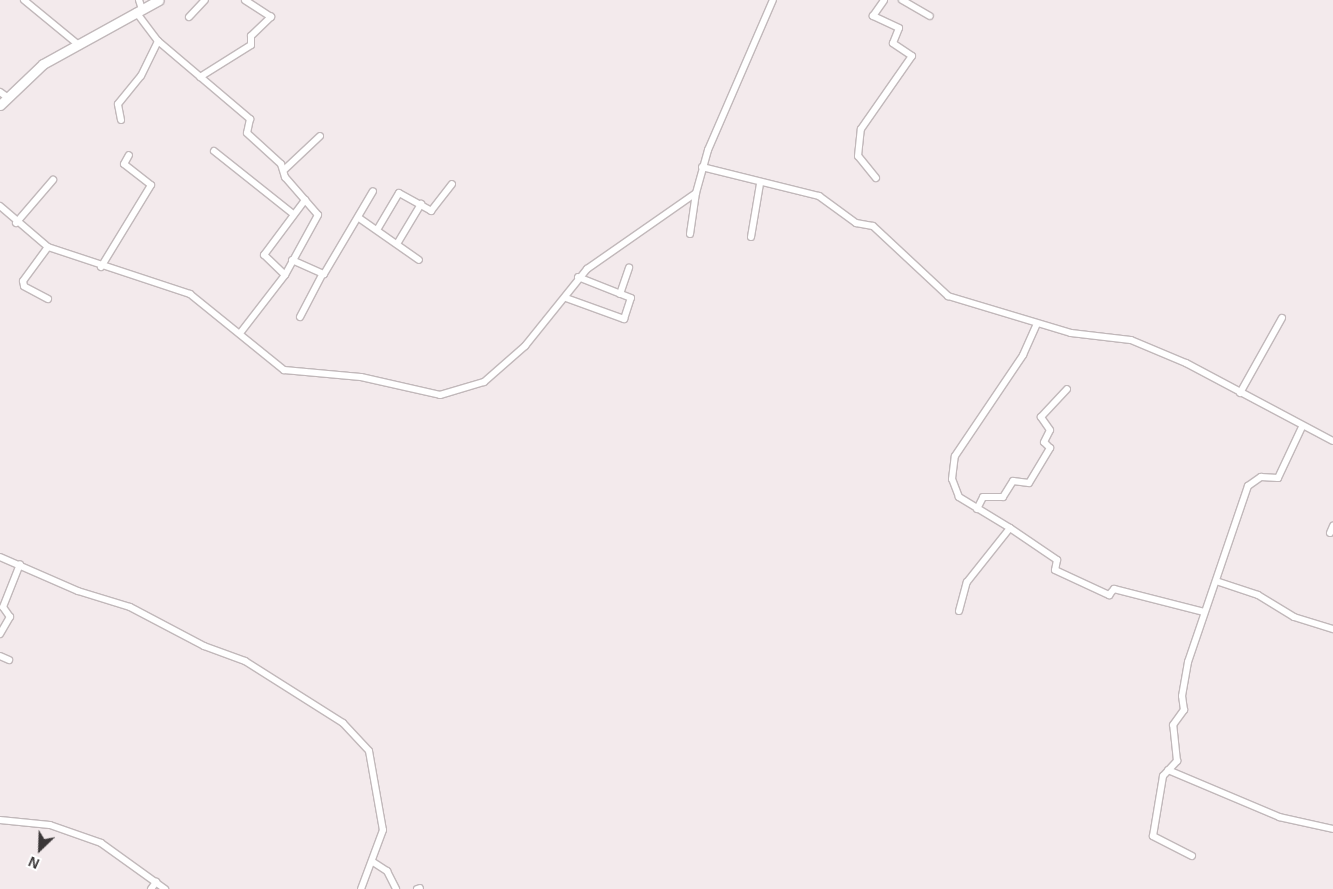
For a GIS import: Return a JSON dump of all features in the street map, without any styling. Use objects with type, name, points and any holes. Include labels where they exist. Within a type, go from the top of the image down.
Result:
[{"type":"street","points":[[24,0],[80,46]]},
{"type":"street","points":[[0,104],[4,94],[43,64],[80,46],[139,7],[159,0]]},
{"type":"street","points":[[189,17],[205,0]]},
{"type":"street","points":[[200,76],[252,44],[251,36],[271,17],[245,0]]},
{"type":"street","points":[[690,234],[702,167],[773,0]]},
{"type":"street","points":[[876,178],[858,156],[861,129],[912,56],[893,43],[899,28],[873,16],[884,0]]},
{"type":"street","points":[[902,0],[930,16]]},
{"type":"street","points":[[139,7],[158,41],[250,119],[246,134],[285,169]]},
{"type":"street","points":[[122,120],[118,104],[141,76],[158,41]]},
{"type":"street","points":[[241,332],[285,275],[318,217],[283,175],[285,169],[320,136]]},
{"type":"street","points":[[214,150],[292,213]]},
{"type":"street","points":[[101,267],[151,185],[124,164],[129,155]]},
{"type":"street","points":[[702,167],[760,184],[819,196],[856,222],[873,226],[948,296],[1038,324],[1131,340],[1333,441]]},
{"type":"street","points":[[16,223],[54,180]]},
{"type":"street","points":[[376,230],[399,193],[433,210],[452,184]]},
{"type":"street","points":[[752,237],[760,184]]},
{"type":"street","points":[[300,317],[322,275],[359,218],[373,191]]},
{"type":"street","points":[[0,206],[16,223],[48,247],[101,267],[190,294],[241,332],[284,370],[361,377],[436,396],[484,382],[525,346],[566,298],[578,277],[696,193]]},
{"type":"street","points":[[285,275],[264,255],[292,213],[305,200]]},
{"type":"street","points":[[397,244],[421,204]]},
{"type":"street","points":[[359,218],[419,260]]},
{"type":"street","points":[[48,247],[23,281],[24,286],[48,299]]},
{"type":"street","points":[[292,260],[322,275]]},
{"type":"street","points":[[620,294],[630,268]]},
{"type":"street","points":[[566,298],[621,320],[632,302],[620,294],[578,277]]},
{"type":"street","points":[[1240,393],[1282,318]]},
{"type":"street","points":[[1038,324],[1023,355],[955,456],[955,491],[977,509],[1010,528],[1057,560],[1055,570],[1108,594],[1114,589],[1204,612]]},
{"type":"street","points":[[977,509],[983,497],[1003,497],[1013,481],[1028,484],[1050,448],[1044,442],[1050,430],[1041,418],[1067,389]]},
{"type":"street","points":[[1192,856],[1153,836],[1168,770],[1177,761],[1174,723],[1184,710],[1182,696],[1204,612],[1248,486],[1261,477],[1278,478],[1302,427]]},
{"type":"street","points":[[959,611],[967,582],[1010,528]]},
{"type":"street","points":[[0,557],[20,564],[78,591],[125,605],[204,646],[244,661],[344,723],[364,742],[373,762],[383,834],[361,889]]},
{"type":"street","points":[[0,634],[10,617],[3,607],[20,564]]},
{"type":"street","points":[[1216,581],[1258,595],[1294,617],[1333,630]]},
{"type":"street","points":[[0,656],[9,660]]},
{"type":"street","points":[[1168,770],[1279,818],[1333,829]]},
{"type":"street","points":[[0,820],[50,825],[100,843],[165,889]]},
{"type":"street","points":[[372,862],[386,871],[396,889]]},
{"type":"street","points":[[151,889],[156,882]]}]
